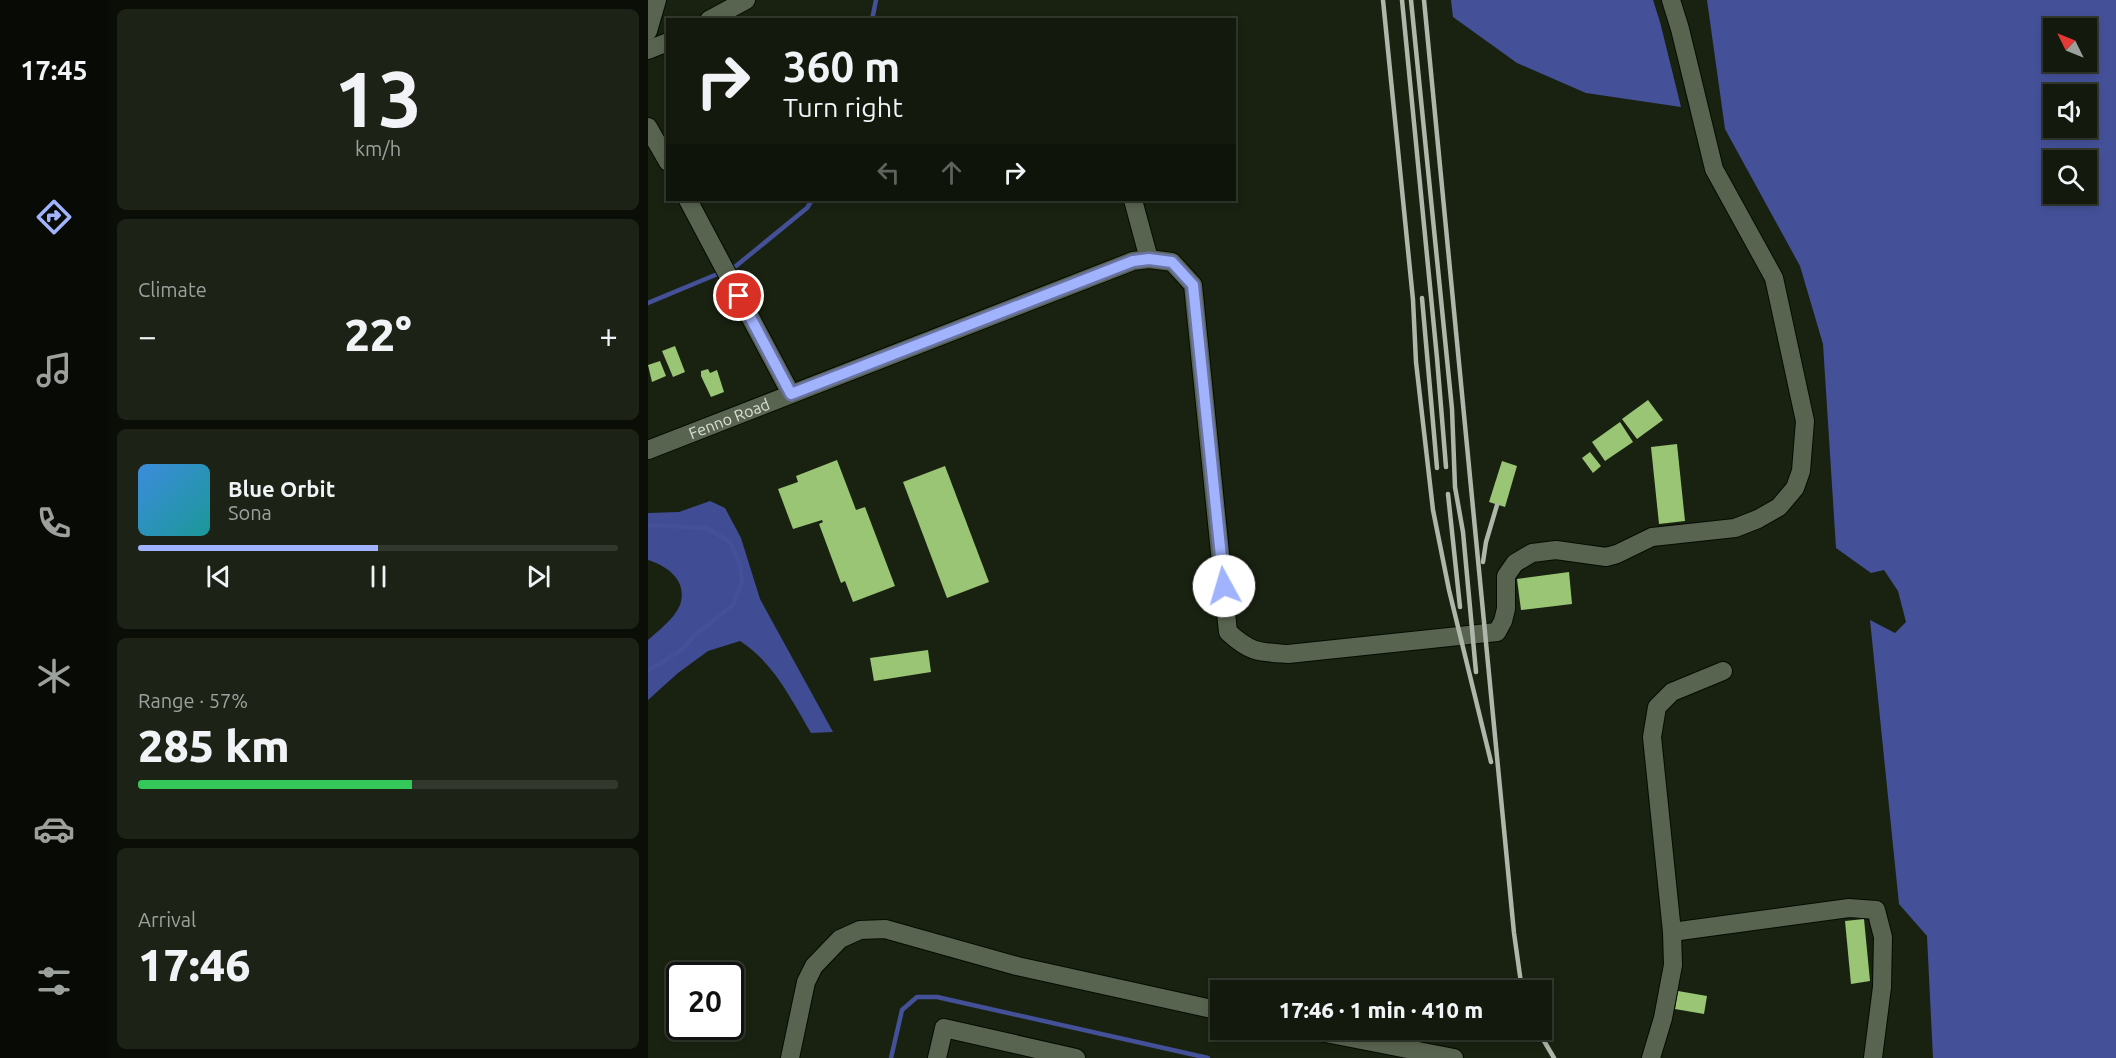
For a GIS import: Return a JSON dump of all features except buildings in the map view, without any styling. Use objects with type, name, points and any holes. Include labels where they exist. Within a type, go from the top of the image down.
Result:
[{"type":"street","points":[[648,31],[657,0]]},
{"type":"street","points":[[714,18],[746,0]]},
{"type":"street","points":[[1133,201],[1149,259],[1172,262],[1193,285],[1228,632],[1244,647],[1260,652],[1288,654],[1497,632],[1506,609],[1506,576],[1515,563],[1532,553],[1556,550],[1606,557],[1653,537],[1735,528],[1779,507],[1795,488],[1801,471],[1805,421],[1774,278],[1714,169],[1671,0]]},
{"type":"street","points":[[648,50],[666,43]]},
{"type":"street","points":[[648,127],[666,158]]},
{"type":"street","points":[[689,201],[791,394]]},
{"type":"street","name":"Fenno Road","points":[[648,450],[1133,261],[1149,259]]},
{"type":"street","points":[[1651,1058],[1663,1018],[1673,965],[1672,932],[1652,737],[1657,707],[1672,692],[1723,671]]},
{"type":"street","points":[[1672,932],[1849,908],[1876,910],[1883,937],[1882,987],[1872,1058]]},
{"type":"street","points":[[790,1058],[806,982],[813,966],[840,939],[860,930],[885,929],[1017,966],[1210,1009]]},
{"type":"street","points":[[937,1058],[944,1028],[1076,1058]]},
{"type":"street","points":[[1362,1040],[1454,1058]]},
{"type":"shaded area","points":[[1451,0],[1653,0],[1681,107],[1586,93],[1517,63],[1453,17]]},
{"type":"shaded area","points":[[1707,0],[2116,0],[2116,1058],[1933,1058],[1927,936],[1899,904],[1870,620],[1895,633],[1906,622],[1898,591],[1884,570],[1871,573],[1836,548],[1823,344],[1800,266],[1725,129]]},
{"type":"shaded area","points":[[710,501],[725,508],[741,538],[760,599],[833,732],[811,733],[772,671],[763,660],[740,641],[708,651],[678,673],[648,700],[648,640],[674,615],[682,596],[679,582],[674,576],[663,566],[648,560],[648,513],[679,512]]},
{"type":"waterway","points":[[872,18],[876,0]]},
{"type":"waterway","points":[[728,269],[736,266],[807,208],[811,201]]},
{"type":"waterway","points":[[648,303],[720,273]]},
{"type":"waterway","points":[[648,525],[707,528],[730,542],[740,564],[742,582],[733,605],[694,636],[683,649],[648,671]]},
{"type":"waterway","points":[[891,1058],[902,1010],[917,997],[937,997],[1208,1058]]},
{"type":"railway","points":[[1383,0],[1413,300],[1416,362],[1433,510],[1449,590],[1491,762]]},
{"type":"railway","points":[[1402,0],[1446,467]]},
{"type":"railway","points":[[1411,0],[1452,409],[1455,487],[1463,532],[1476,672]]},
{"type":"railway","points":[[1424,0],[1514,933],[1521,980]]},
{"type":"railway","points":[[1422,298],[1437,468]]},
{"type":"railway","points":[[1448,494],[1460,607]]},
{"type":"railway","points":[[1483,562],[1486,542],[1497,505]]},
{"type":"railway","points":[[1543,1040],[1554,1058]]},
{"type":"route","points":[[739,296],[791,394],[1133,261],[1149,259],[1172,262],[1193,285],[1224,586]]}]
